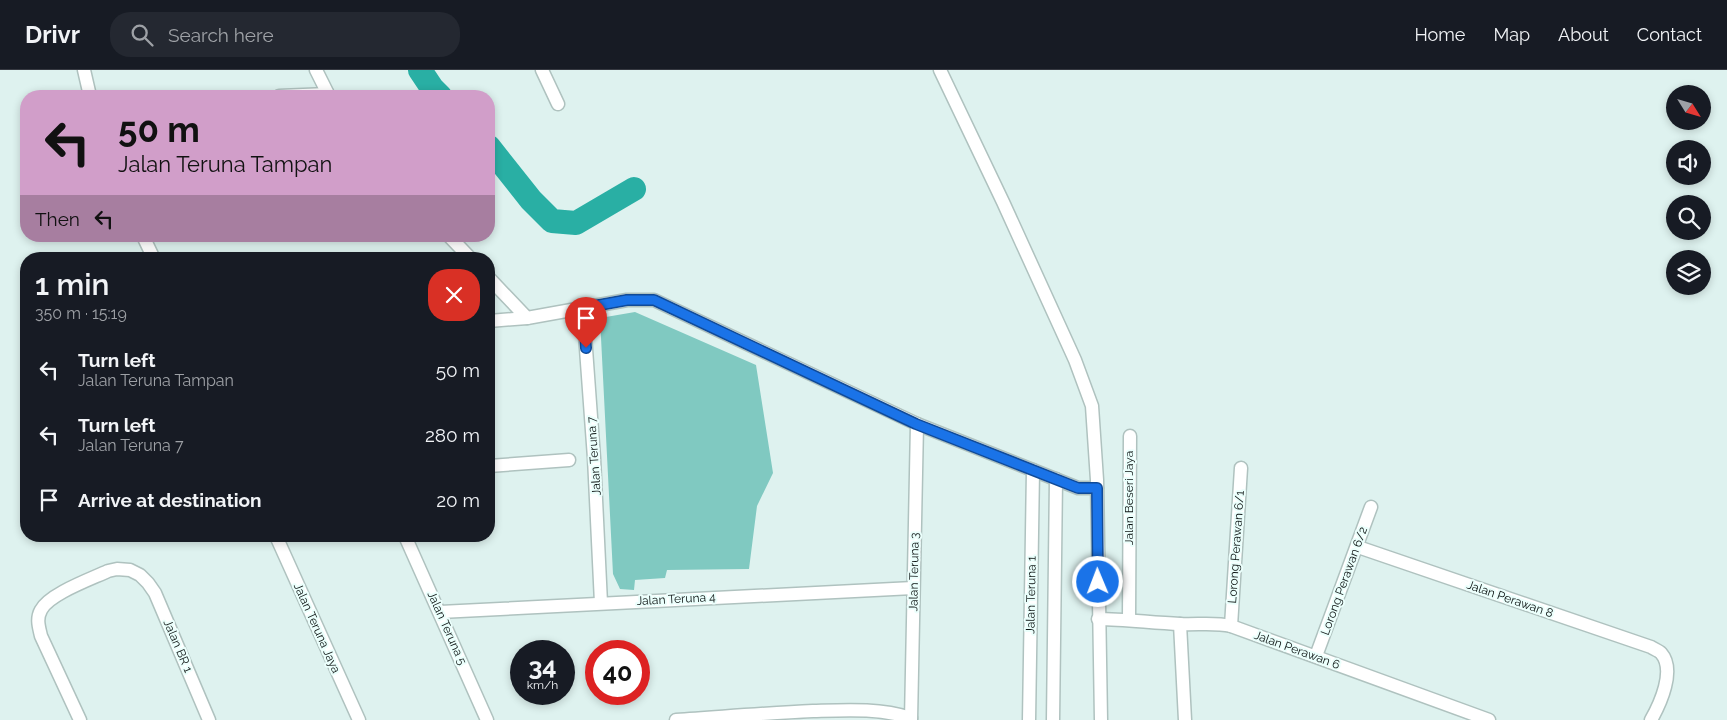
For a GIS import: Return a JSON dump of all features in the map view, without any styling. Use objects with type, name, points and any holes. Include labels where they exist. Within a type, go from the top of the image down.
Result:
[{"type":"street","points":[[84,70],[89,90]]},
{"type":"street","points":[[316,70],[326,90]]},
{"type":"street","points":[[542,70],[558,104]]},
{"type":"street","points":[[940,70],[1085,382],[1093,414],[1097,488],[1101,720]]},
{"type":"street","points":[[455,242],[464,252]]},
{"type":"street","points":[[495,284],[527,318]]},
{"type":"street","points":[[495,321],[527,318],[627,300],[654,300],[916,424],[1078,488],[1097,488]]},
{"type":"street","name":"Jalan Teruna 7","points":[[583,308],[594,458],[601,603]]},
{"type":"street","name":"Jalan Teruna 3","points":[[911,719],[916,424]]},
{"type":"street","name":"Jalan Beseri Jaya","points":[[1129,620],[1130,436]]},
{"type":"street","points":[[495,466],[569,460]]},
{"type":"street","name":"Lorong Perawan 6/1","points":[[1230,626],[1241,468]]},
{"type":"street","name":"Jalan Teruna 1","points":[[1029,720],[1033,470]]},
{"type":"street","points":[[1053,720],[1056,479]]},
{"type":"street","name":"Lorong Perawan 6/2","points":[[1316,656],[1358,547],[1371,507]]},
{"type":"street","name":"Jalan Teruna Jaya","points":[[279,542],[359,720]]},
{"type":"street","name":"Jalan Teruna 5","points":[[408,542],[487,720]]},
{"type":"street","name":"Jalan Perawan 8","points":[[1358,547],[1651,647],[1660,652],[1666,663],[1667,674],[1660,700],[1651,720]]},
{"type":"street","name":"Jalan BR 1","points":[[80,720],[41,636],[37,623],[41,610],[50,599],[108,570],[124,569],[140,575],[155,593],[209,720]]},
{"type":"street","name":"Jalan Teruna 4","points":[[440,612],[913,588]]},
{"type":"street","name":"Jalan Perawan 6","points":[[1098,619],[1180,624],[1221,623],[1489,720]]},
{"type":"street","points":[[1180,624],[1185,720]]},
{"type":"street","points":[[676,720],[769,713],[865,709],[896,713],[911,719]]},
{"type":"shaded area","points":[[635,312],[756,365],[773,473],[757,506],[749,569],[667,570],[665,578],[635,580],[634,590],[620,589],[613,574],[600,318]]},
{"type":"waterway","points":[[420,70],[434,90]]},
{"type":"waterway","points":[[495,155],[531,200],[552,221],[576,223],[634,189]]},
{"type":"route","points":[[586,348],[583,308],[627,300],[654,300],[916,424],[1078,488],[1097,488],[1098,582]]}]
